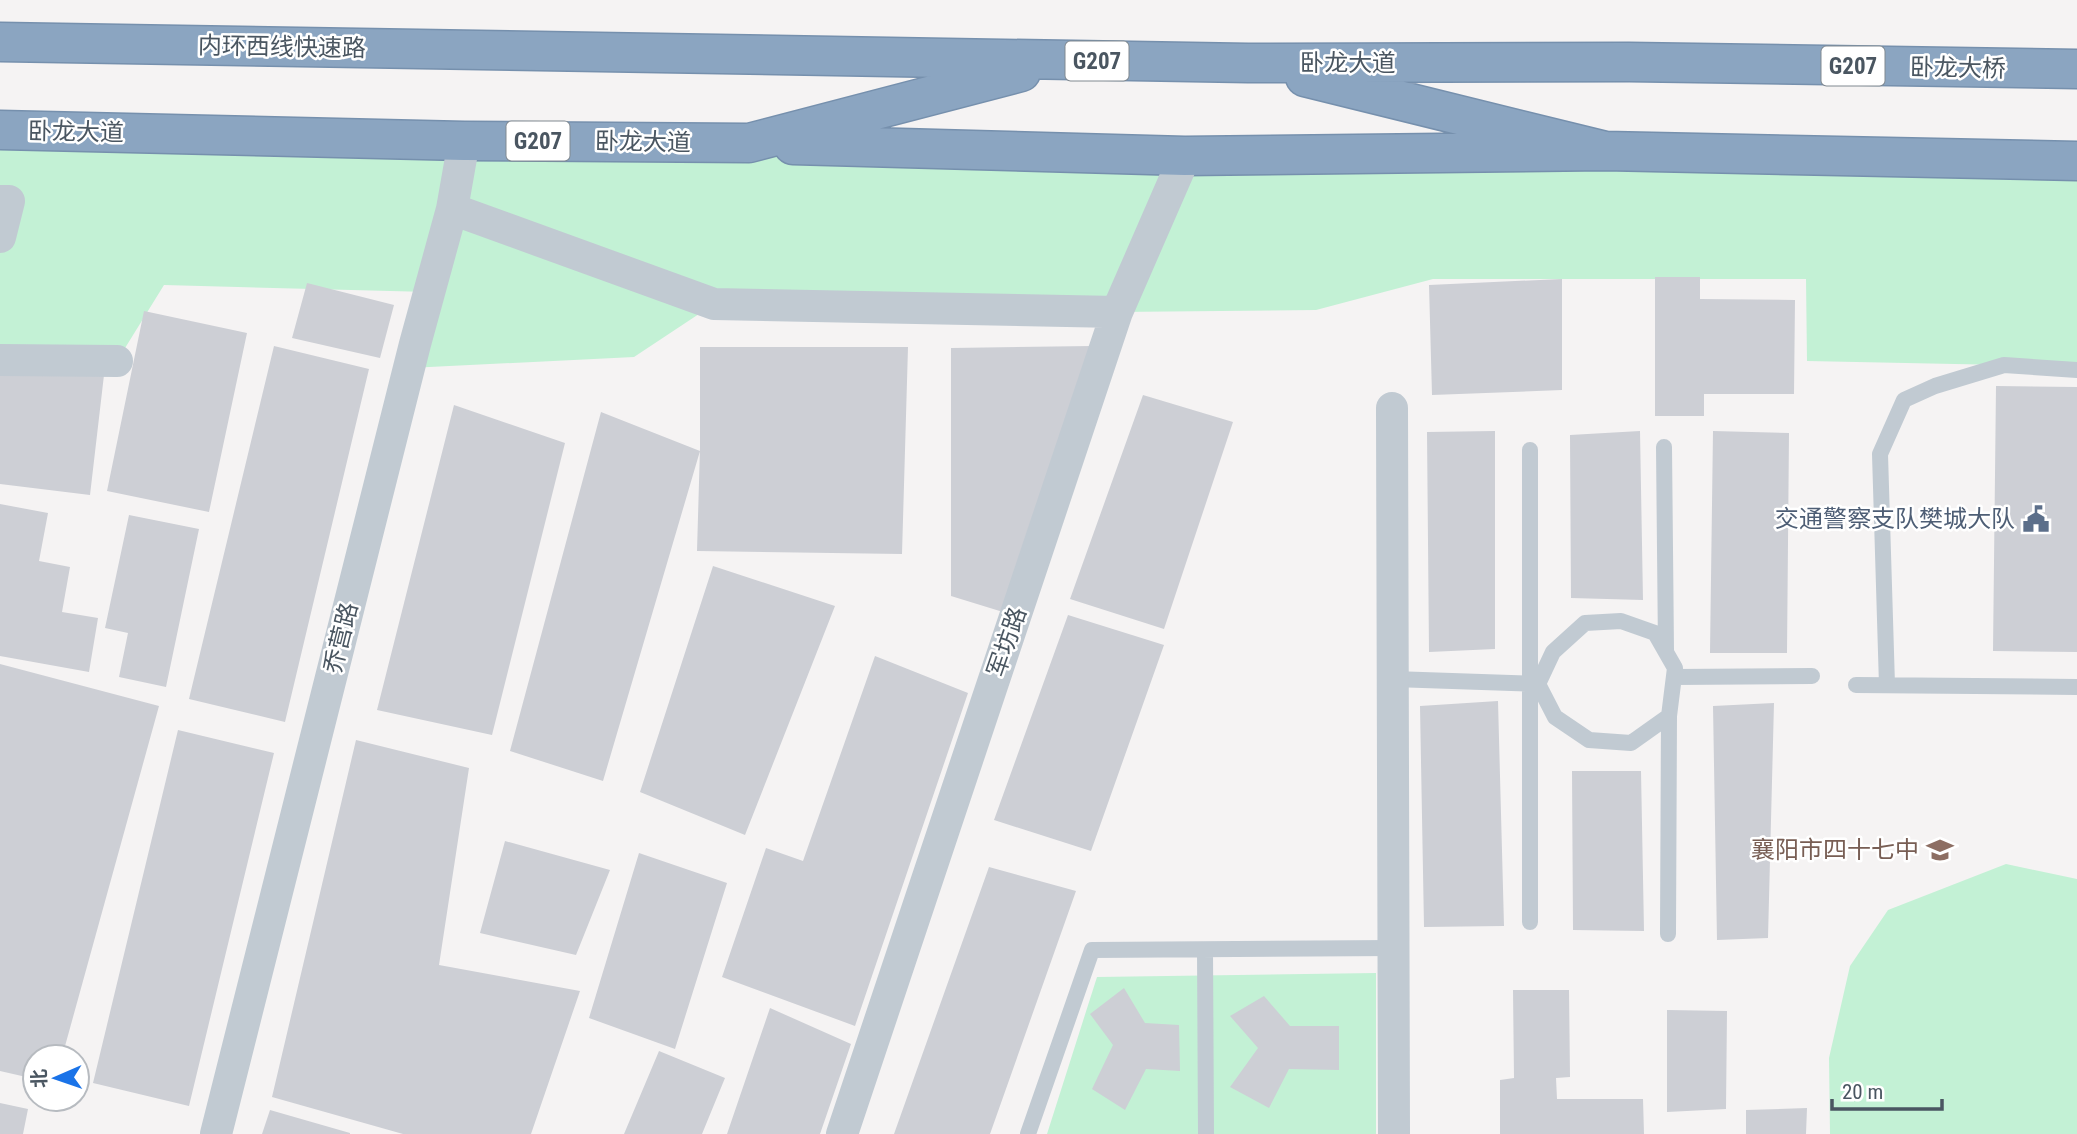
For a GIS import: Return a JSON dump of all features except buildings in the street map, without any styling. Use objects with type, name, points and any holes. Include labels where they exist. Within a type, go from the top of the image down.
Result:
[{"type":"highway","name":"内环西线快速路","points":[[0,42],[565,52]]},
{"type":"highway","name":"卧龙大道","points":[[565,52],[1248,63],[1629,62]]},
{"type":"highway","name":"卧龙大道","points":[[0,130],[464,141],[749,143],[1066,60]]},
{"type":"highway","name":"卧龙大桥","points":[[1629,62],[2077,69]]},
{"type":"highway","points":[[1248,63],[1605,151]]},
{"type":"highway","points":[[749,143],[1185,156],[1605,151],[2077,161]]},
{"type":"street","name":"乔营路","points":[[216,1134],[415,344],[452,209],[464,141]]},
{"type":"street","name":"军坊路","points":[[842,1134],[1117,312],[1185,156]]},
{"type":"street","points":[[0,201],[9,201],[0,237]]},
{"type":"street","points":[[452,209],[714,304],[1117,312]]},
{"type":"street","points":[[0,360],[117,361]]},
{"type":"street","points":[[1392,408],[1394,1134]]},
{"type":"lane","points":[[1887,685],[1880,454],[1904,400],[1935,386],[2004,365],[2077,370]]},
{"type":"lane","points":[[1664,447],[1667,652]]},
{"type":"lane","points":[[1530,450],[1534,683],[1530,922]]},
{"type":"lane","points":[[1534,683],[1553,652],[1585,624],[1621,621],[1655,633],[1667,652],[1675,667],[1669,716],[1668,934]]},
{"type":"lane","points":[[1674,677],[1812,676]]},
{"type":"lane","points":[[1393,679],[1534,683]]},
{"type":"lane","points":[[1534,683],[1555,717],[1589,740],[1631,743],[1669,716]]},
{"type":"lane","points":[[1856,685],[2077,687]]},
{"type":"lane","points":[[1028,1134],[1092,950],[1394,948]]},
{"type":"lane","points":[[1205,950],[1206,1134]]},
{"type":"green space","points":[[0,130],[2077,161],[2077,370],[2004,365],[1807,361],[1806,279],[1433,279],[1316,310],[1117,312],[714,304],[634,357],[409,368],[429,292],[164,285],[117,361],[0,360]]},
{"type":"green space","points":[[2006,864],[2077,879],[2077,1134],[1830,1134],[1829,1058],[1850,966],[1888,910]]},
{"type":"green space","points":[[1376,973],[1376,1134],[1047,1134],[1097,977]]},
{"type":"place","name":"交通警察支队樊城大队","points":[[2036,519]]},
{"type":"place","name":"襄阳市四十七中","points":[[1940,850]]}]
